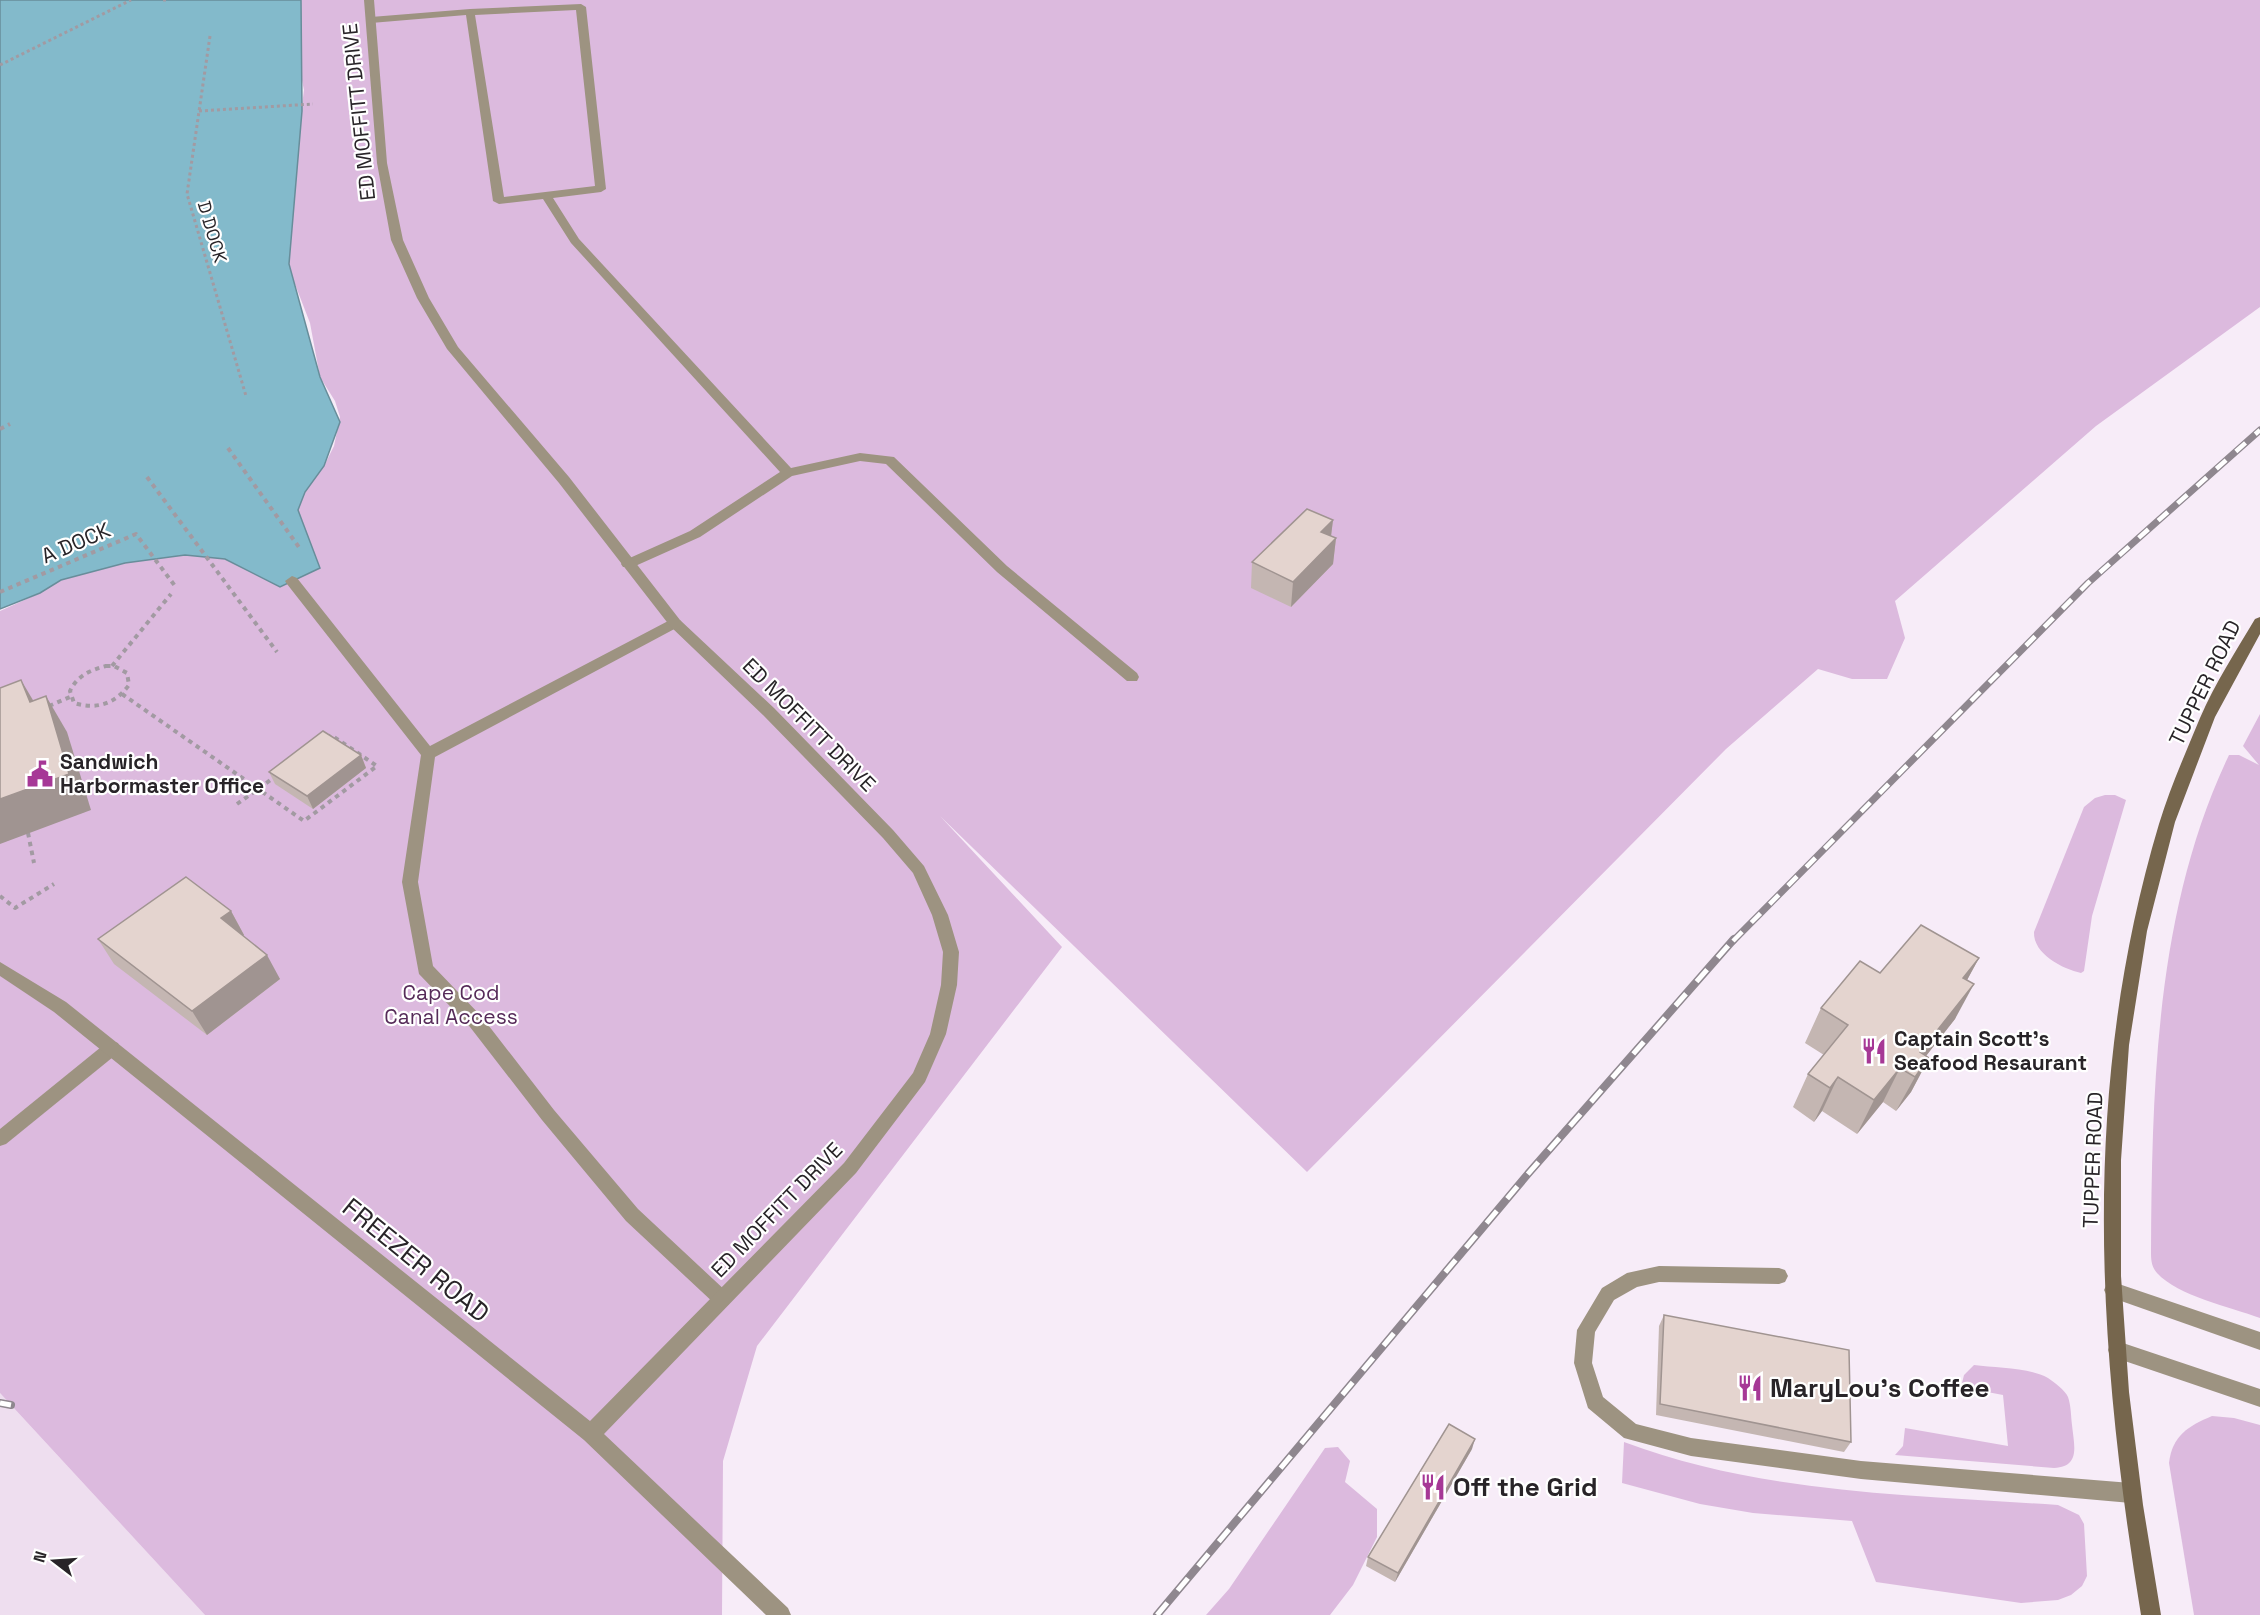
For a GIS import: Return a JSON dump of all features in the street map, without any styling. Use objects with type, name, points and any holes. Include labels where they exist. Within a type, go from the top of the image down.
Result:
[{"type":"main road","name":"TUPPER ROAD","points":[[2151,1615],[2125,1449],[2113,1290],[2115,1108],[2127,997],[2139,934],[2171,813],[2208,718],[2260,622]]},
{"type":"street","name":"ED MOFFITT DRIVE","points":[[369,0],[382,163],[396,240],[423,297],[453,349],[564,480],[675,623],[769,712],[888,834],[919,870],[940,915],[951,951],[948,985],[938,1034],[919,1077],[849,1168],[591,1434]]},
{"type":"street","points":[[371,20],[470,12],[580,7],[601,189],[499,201],[470,12]]},
{"type":"street","points":[[546,195],[575,241],[788,473]]},
{"type":"street","points":[[628,564],[695,534],[788,473],[860,457],[890,460],[1002,569],[1132,676]]},
{"type":"street","points":[[292,581],[428,754],[410,882],[425,969],[476,1023],[548,1115],[632,1215],[722,1299]]},
{"type":"street","points":[[428,754],[675,623]]},
{"type":"street","name":"FREEZER ROAD","points":[[0,968],[60,1007],[112,1048],[591,1434],[781,1615]]},
{"type":"street","points":[[0,1139],[112,1048]]},
{"type":"street","points":[[1779,1276],[1659,1274],[1633,1279],[1608,1294],[1586,1330],[1583,1363],[1595,1402],[1631,1432],[1691,1447],[1862,1470],[2132,1492]]},
{"type":"street","points":[[2113,1290],[2260,1341]]},
{"type":"street","points":[[2117,1350],[2260,1398]]},
{"type":"path","points":[[0,65],[131,0]]},
{"type":"path","points":[[163,0],[168,0]]},
{"type":"path","name":"D DOCK","points":[[210,36],[187,194],[246,396]]},
{"type":"path","points":[[199,111],[313,104]]},
{"type":"path","points":[[0,429],[10,424]]},
{"type":"path","points":[[228,448],[307,559]]},
{"type":"path","points":[[147,477],[277,652]]},
{"type":"path","name":"A DOCK","points":[[0,592],[136,534],[175,586]]},
{"type":"path","points":[[112,666],[171,594]]},
{"type":"path","points":[[112,666],[122,669],[130,678],[129,685],[122,694],[111,702],[91,707],[82,706],[70,698],[69,691],[79,677],[95,668],[112,666]]},
{"type":"path","points":[[122,694],[304,821],[377,766],[331,735],[322,742]]},
{"type":"path","points":[[49,717],[46,707],[70,698]]},
{"type":"path","points":[[237,804],[286,769]]},
{"type":"path","points":[[28,833],[34,863]]},
{"type":"path","points":[[0,896],[15,909],[54,885]]},
{"type":"shaded area","points":[[0,1393],[11,1405],[205,1615],[0,1615]]},
{"type":"green space","name":"Cape Cod Canal Access","points":[[300,0],[2260,0],[2260,307],[2096,426],[1895,601],[1905,638],[1887,679],[1852,679],[1818,669],[1726,749],[1307,1172],[940,816],[1062,947],[757,1346],[723,1461],[722,1615],[205,1615],[0,1393],[0,611],[40,593],[61,580],[125,563],[185,555],[225,559],[280,587],[320,568],[298,510],[305,492],[324,466],[334,446],[340,417],[335,401],[320,377],[310,323],[293,279],[284,244],[304,90],[299,66]]},
{"type":"green space","points":[[2260,714],[2260,1318],[2205,1300],[2166,1281],[2155,1270],[2151,1251],[2153,1125],[2157,1061],[2163,998],[2173,935],[2186,874],[2205,813],[2229,755],[2239,755],[2259,765],[2243,746]]},
{"type":"green space","points":[[2115,795],[2126,800],[2092,916],[2084,971],[2081,973],[2058,964],[2044,954],[2038,947],[2034,932],[2084,807],[2095,798]]},
{"type":"green space","points":[[1974,1365],[2011,1368],[2040,1374],[2067,1394],[2074,1440],[2074,1454],[2068,1464],[2054,1468],[1895,1455],[1903,1446],[1905,1428],[2008,1446],[2003,1395],[1961,1387],[1964,1375]]},
{"type":"green space","points":[[2212,1416],[2234,1418],[2260,1425],[2260,1615],[2194,1615],[2169,1463],[2174,1446],[2183,1433]]},
{"type":"green space","points":[[1624,1442],[1676,1459],[1783,1482],[1893,1494],[2058,1505],[2079,1515],[2084,1524],[2087,1576],[2082,1586],[2071,1595],[2058,1600],[2021,1603],[1876,1582],[1852,1521],[1753,1513],[1700,1504],[1622,1483]]},
{"type":"green space","points":[[1338,1447],[1350,1461],[1345,1482],[1377,1509],[1377,1537],[1353,1585],[1330,1615],[1206,1615],[1229,1589],[1325,1448]]},
{"type":"water","points":[[0,0],[301,0],[302,111],[289,264],[320,377],[340,422],[324,466],[305,492],[298,510],[320,568],[280,587],[225,559],[185,555],[125,563],[61,580],[40,593],[0,609]]},
{"type":"building","points":[[1307,509],[1333,520],[1321,532],[1336,538],[1293,582],[1252,562]]},
{"type":"building","points":[[21,680],[30,702],[46,696],[69,774],[0,799],[0,688]]},
{"type":"building","points":[[323,731],[361,755],[307,796],[269,772]]},
{"type":"building","points":[[186,877],[231,911],[221,918],[267,955],[192,1011],[98,939]]},
{"type":"building","name":"Captain Scott's Seafood Resaurant","points":[[1921,925],[1979,958],[1963,978],[1974,984],[1920,1052],[1929,1058],[1915,1077],[1900,1068],[1874,1100],[1838,1077],[1830,1088],[1808,1074],[1848,1025],[1821,1008],[1860,961],[1880,973]]},
{"type":"building","name":"MaryLou's Coffee","points":[[1664,1315],[1849,1350],[1851,1442],[1660,1404]]},
{"type":"building","name":"Off the Grid","points":[[1449,1424],[1475,1439],[1398,1573],[1368,1557]]},
{"type":"railway","points":[[1733,941],[2088,583],[2260,430]]},
{"type":"railway","points":[[1157,1615],[1527,1175],[1734,939]]},
{"type":"railway","points":[[0,1403],[11,1405]]},
{"type":"place","name":"Sandwich Harbormaster Office","points":[[40,774]]},
{"type":"place","name":"Captain Scott's Seafood Resaurant","points":[[1874,1051]]},
{"type":"place","name":"MaryLou's Coffee","points":[[1750,1388]]},
{"type":"place","name":"Off the Grid","points":[[1433,1487]]}]
